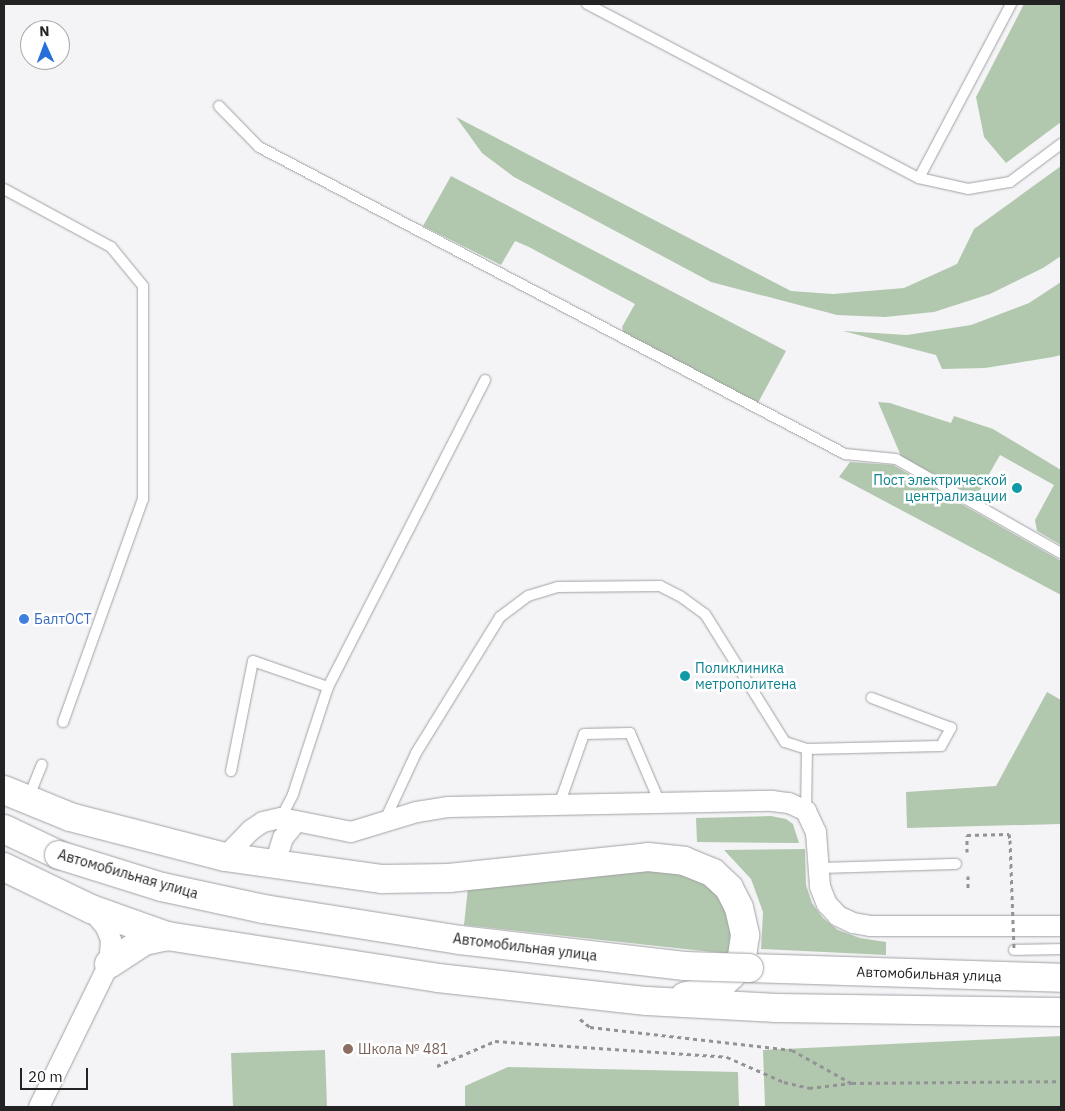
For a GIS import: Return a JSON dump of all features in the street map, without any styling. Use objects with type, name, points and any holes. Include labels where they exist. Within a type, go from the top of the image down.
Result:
[{"type":"main road","points":[[16,795],[70,818],[225,857],[382,879],[449,878],[648,857],[684,861],[713,873],[730,888],[739,908],[745,935],[742,957],[732,974],[718,988],[647,1001]]},
{"type":"main road","name":"Автомобильная улица","points":[[4,830],[59,854],[162,887],[264,909],[460,940],[685,966],[1061,978]]},
{"type":"main road","points":[[4,867],[91,909],[167,936],[438,978],[647,1001],[893,1010],[1061,1012]]},
{"type":"main road","points":[[109,964],[144,941],[167,936]]},
{"type":"street","points":[[225,857],[251,830],[263,822],[288,820],[351,832],[433,809],[772,800],[789,803],[806,811],[816,832],[818,868],[827,904],[838,916],[853,923],[870,926],[1061,926]]},
{"type":"street","points":[[275,864],[288,820]]},
{"type":"street","points":[[38,1107],[109,964],[111,940],[106,927],[91,909]]},
{"type":"lane","points":[[587,4],[919,178],[968,189],[1010,182],[1061,144]]},
{"type":"lane","points":[[919,178],[1011,4]]},
{"type":"lane","points":[[219,106],[259,147],[845,454],[896,459],[1061,553]]},
{"type":"lane","points":[[4,189],[111,247],[143,286],[143,499],[63,722]]},
{"type":"lane","points":[[288,820],[293,794],[328,687],[485,380]]},
{"type":"lane","points":[[383,823],[416,752],[500,617],[528,596],[558,587],[660,586],[680,596],[705,614],[786,742],[807,749],[941,746],[951,728],[872,698]]},
{"type":"lane","points":[[231,771],[252,661],[328,687]]},
{"type":"lane","points":[[559,805],[584,734],[630,733],[660,803]]},
{"type":"lane","points":[[806,811],[807,749]]},
{"type":"lane","points":[[16,795],[42,765]]},
{"type":"lane","points":[[818,868],[956,864]]},
{"type":"lane","points":[[1014,950],[1061,949]]},
{"type":"path","points":[[991,835],[1010,834],[1014,950]]},
{"type":"path","points":[[575,1015],[590,1027],[792,1050],[852,1083]]},
{"type":"path","points":[[437,1066],[496,1041],[606,1050],[703,1053],[727,1057],[784,1082],[809,1088],[852,1083],[1061,1081]]},
{"type":"green space","points":[[1024,4],[1061,4],[1061,122],[1006,163],[984,137],[976,97]]},
{"type":"green space","points":[[456,117],[791,291],[833,294],[904,288],[957,264],[974,229],[1061,166],[1061,256],[1043,268],[990,294],[934,312],[885,317],[837,315],[711,282],[514,177],[482,153]]},
{"type":"green space","points":[[451,176],[786,351],[758,403],[624,334],[622,327],[635,304],[529,247],[515,241],[501,265],[423,226]]},
{"type":"green space","points":[[1061,282],[1061,355],[1053,357],[985,368],[942,369],[936,355],[843,331],[907,335],[971,325],[1029,303]]},
{"type":"green space","points":[[878,402],[890,403],[951,423],[954,416],[993,429],[1061,470],[1061,545],[1037,531],[1035,520],[1054,485],[1000,455],[980,490],[973,496],[901,456]]},
{"type":"green space","points":[[850,462],[893,465],[1061,561],[1061,595],[839,477]]},
{"type":"green space","points":[[1047,692],[1061,700],[1061,824],[907,828],[906,792],[996,786]]},
{"type":"green space","points":[[771,816],[786,819],[793,824],[799,843],[697,842],[696,818]]},
{"type":"green space","points":[[805,849],[806,885],[812,903],[823,918],[838,930],[860,938],[886,942],[886,955],[761,949],[763,912],[751,879],[724,850]]},
{"type":"green space","points":[[648,862],[712,879],[734,923],[731,954],[464,925],[468,887]]},
{"type":"green space","points":[[1061,1036],[1061,1107],[765,1107],[763,1050]]},
{"type":"green space","points":[[325,1050],[327,1107],[233,1107],[231,1053]]},
{"type":"green space","points":[[508,1067],[738,1072],[739,1107],[465,1107],[465,1086]]},
{"type":"place","name":"Пост электрической централизации","points":[[1017,488]]},
{"type":"place","name":"БалтОСТ","points":[[24,619]]},
{"type":"place","name":"Поликлиника метрополитена","points":[[685,676]]},
{"type":"place","name":"Школа № 481","points":[[348,1049]]}]
